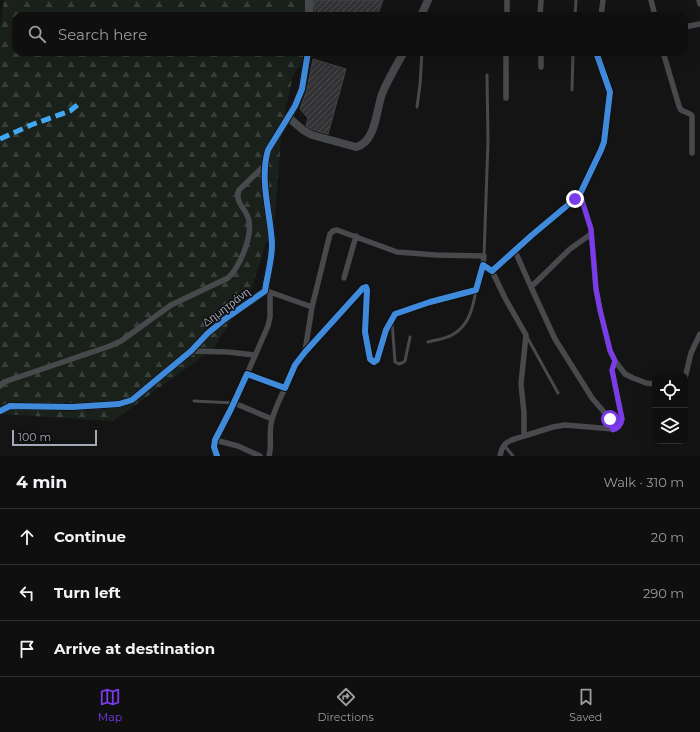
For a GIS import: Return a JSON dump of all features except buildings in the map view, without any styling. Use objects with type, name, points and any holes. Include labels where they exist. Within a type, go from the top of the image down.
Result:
[{"type":"street","points":[[309,0],[309,12]]},
{"type":"street","points":[[423,12],[428,0]]},
{"type":"street","points":[[507,0],[507,12]]},
{"type":"street","points":[[540,12],[541,0]]},
{"type":"street","points":[[600,12],[602,0]]},
{"type":"street","points":[[651,0],[654,12]]},
{"type":"street","points":[[699,0],[700,4]]},
{"type":"street","points":[[688,26],[700,24]]},
{"type":"street","name":"Δημητράνη","points":[[0,411],[10,406],[72,406],[126,403],[132,400],[191,351],[225,319],[267,292],[272,250],[266,205],[265,165],[268,150],[295,106],[302,89],[307,56]]},
{"type":"street","points":[[288,117],[303,130],[312,135],[356,147],[362,146],[366,143],[371,132],[382,94],[389,78],[402,56]]},
{"type":"street","points":[[506,56],[506,98]]},
{"type":"street","points":[[541,56],[541,67]]},
{"type":"street","points":[[492,271],[580,194],[604,142],[610,92],[597,56]]},
{"type":"street","points":[[664,56],[681,110],[692,116],[692,153]]},
{"type":"street","points":[[0,386],[4,382],[121,341],[171,305],[228,278],[234,272],[243,254],[249,236],[249,220],[237,199],[237,195],[239,190],[265,165]]},
{"type":"street","points":[[580,194],[591,234],[596,289],[610,350],[615,361],[624,374],[646,383],[652,384]]},
{"type":"street","points":[[268,456],[271,450],[272,419],[295,365],[363,288],[366,287],[367,290],[365,332],[370,359],[374,362],[386,330],[395,314],[430,302],[476,290],[484,256],[436,255],[397,252],[338,230],[333,231],[330,234],[312,307],[305,352]]},
{"type":"street","points":[[531,287],[570,249],[591,234]]},
{"type":"street","points":[[344,278],[356,236]]},
{"type":"street","points":[[515,251],[555,338],[592,398],[610,419],[613,430]]},
{"type":"street","points":[[483,265],[492,271],[526,336],[521,384],[524,413],[524,436]]},
{"type":"street","points":[[217,456],[214,447],[215,440],[234,404],[254,355],[268,326],[270,317],[267,292],[312,307]]},
{"type":"street","points":[[686,372],[691,353],[700,334]]},
{"type":"street","points":[[191,351],[228,352],[254,355]]},
{"type":"street","points":[[500,456],[506,442],[553,427],[565,424],[613,430],[621,425],[622,419],[612,370],[615,361]]},
{"type":"street","points":[[247,374],[285,388]]},
{"type":"street","points":[[234,404],[272,419]]},
{"type":"street","points":[[215,440],[242,448],[260,456]]},
{"type":"lane","points":[[575,12],[576,0]]},
{"type":"lane","points":[[416,107],[420,85],[422,56]]},
{"type":"lane","points":[[572,90],[573,56]]},
{"type":"lane","points":[[484,256],[488,141],[487,75]]},
{"type":"lane","points":[[428,342],[451,336],[462,328],[470,317],[476,290]]},
{"type":"lane","points":[[392,318],[395,362],[402,364],[405,361],[410,337]]},
{"type":"lane","points":[[526,336],[558,393]]},
{"type":"lane","points":[[194,401],[234,404]]},
{"type":"lane","points":[[504,445],[513,456]]},
{"type":"green space","points":[[4,0],[322,0],[320,12],[12,12],[12,56],[307,56],[293,75],[282,126],[275,215],[252,287],[213,349],[113,421],[0,414],[0,28]]},
{"type":"marked path","points":[[0,139],[31,125],[70,111],[81,102]]},
{"type":"cycle path","points":[[0,411],[10,406],[72,407],[119,404],[132,400],[191,351],[208,333],[225,319],[265,291],[272,251],[265,186],[268,150],[295,106],[302,89],[307,56]]},
{"type":"cycle path","points":[[217,456],[214,447],[215,440],[247,374],[285,388],[295,365],[305,352],[363,288],[366,287],[367,290],[365,332],[370,359],[374,362],[377,360],[386,330],[395,314],[430,302],[476,290],[483,265],[492,271],[580,194],[604,142],[610,92],[597,56]]},
{"type":"route","points":[[575,199],[580,194],[591,229],[596,289],[610,350],[615,361],[612,370],[622,419],[621,425],[613,430],[610,419]]}]
